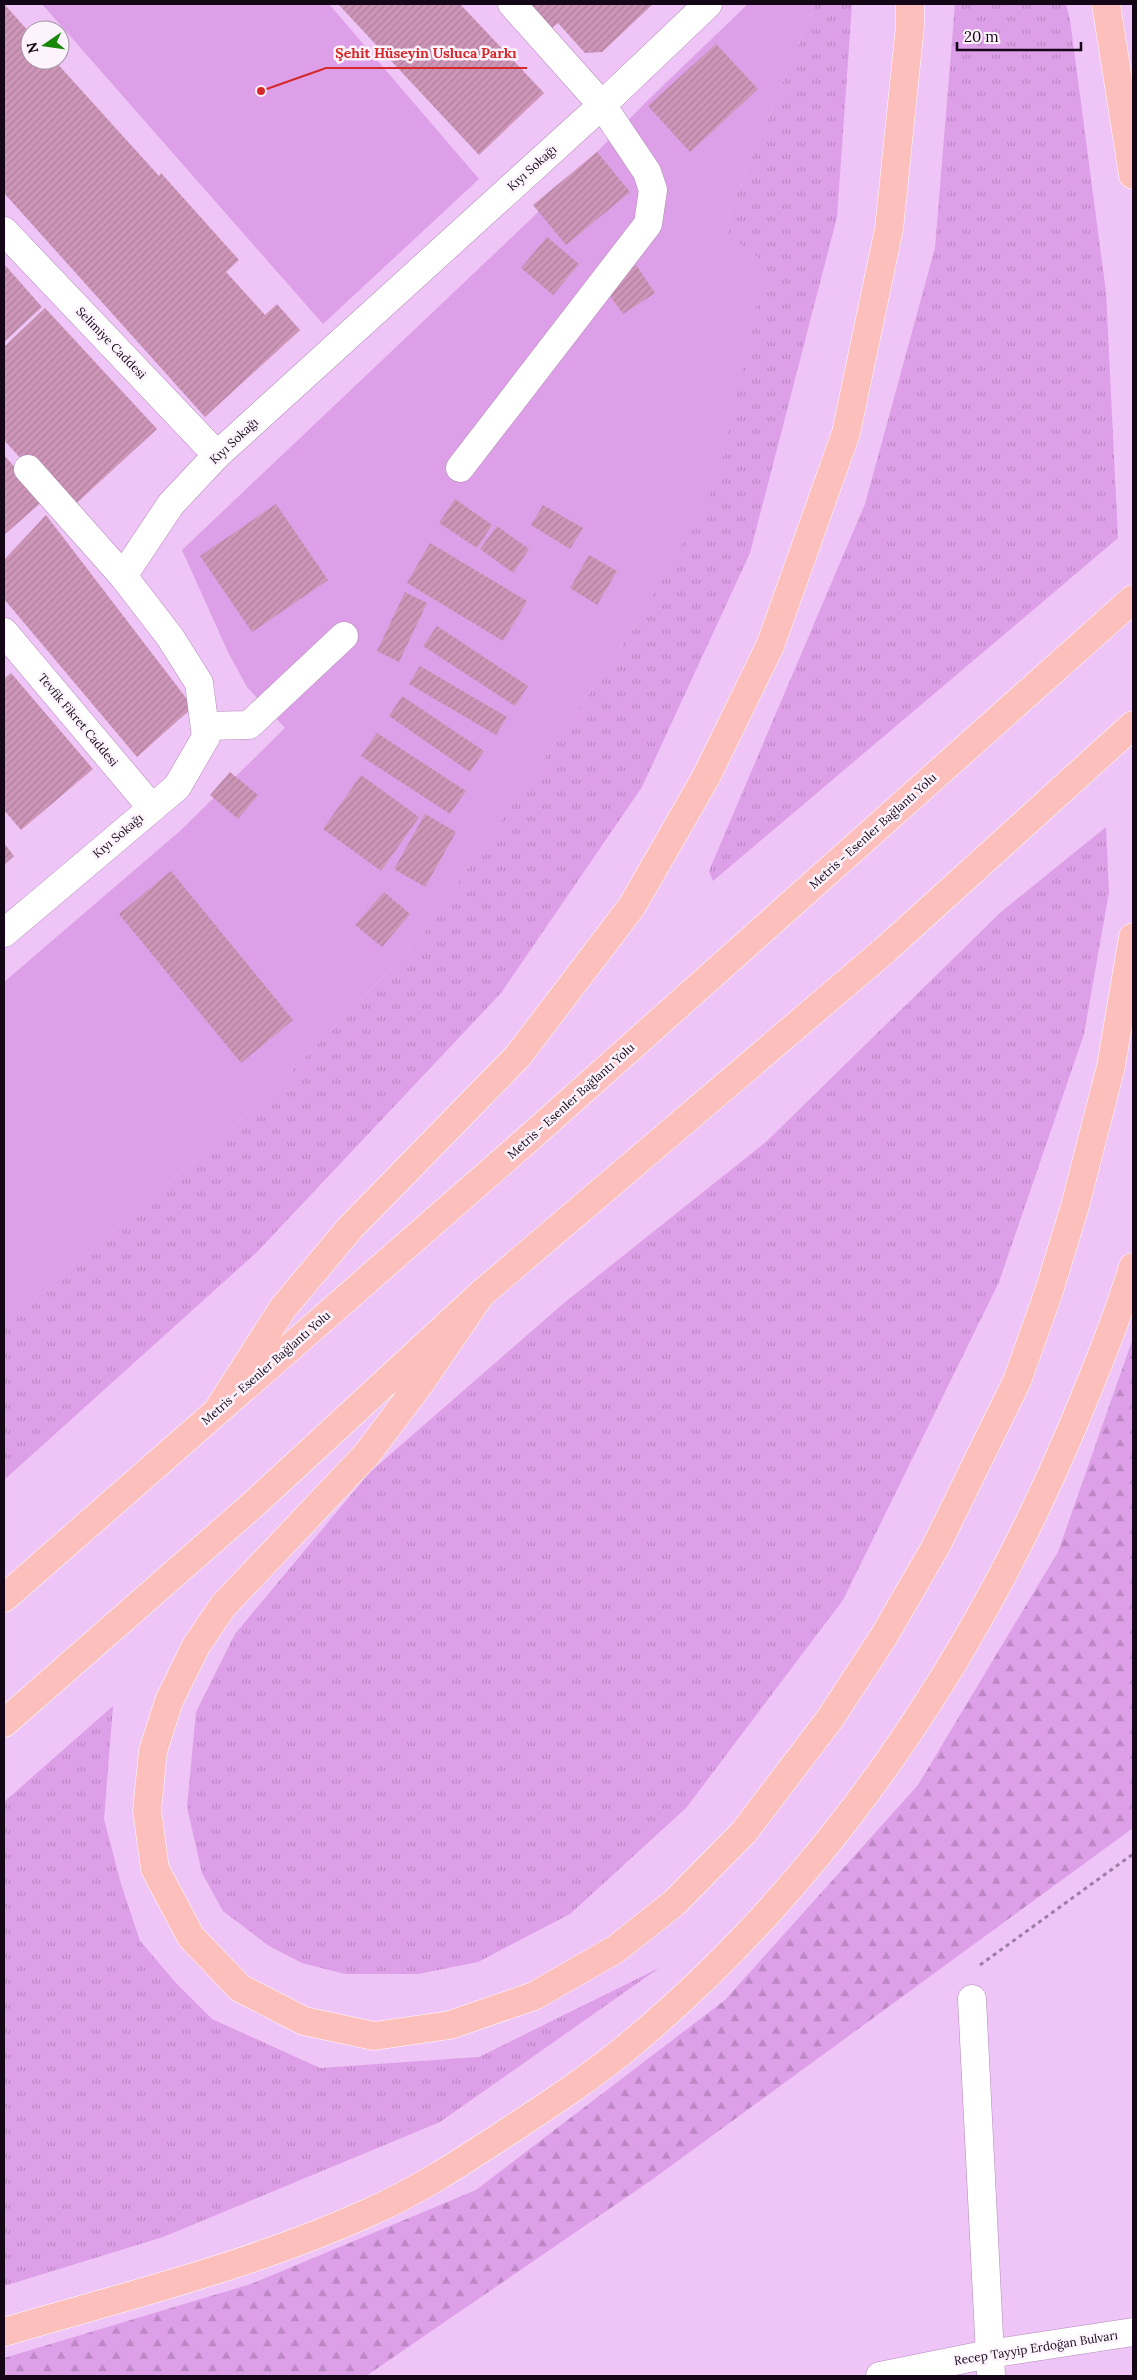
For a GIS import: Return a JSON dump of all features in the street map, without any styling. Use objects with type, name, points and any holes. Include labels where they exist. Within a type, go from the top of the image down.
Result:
[{"type":"highway","points":[[219,1408],[284,1308],[350,1228],[518,1056],[632,906],[706,777],[770,646],[846,433],[889,229],[910,26],[910,4]]},
{"type":"highway","points":[[1106,4],[1133,175]]},
{"type":"highway","name":"Metris - Esenler Bağlantı Yolu","points":[[4,1598],[536,1132],[1133,599]]},
{"type":"highway","points":[[4,1723],[256,1502],[481,1294],[885,950],[1133,725]]},
{"type":"highway","points":[[481,1294],[421,1382],[367,1454],[254,1570],[223,1606],[196,1646],[169,1701],[153,1751],[147,1810],[155,1869],[191,1937],[240,1988],[304,2021],[374,2036],[450,2025],[525,1999],[616,1949],[674,1903],[744,1832],[829,1720],[884,1636],[936,1546],[1017,1381],[1049,1291],[1077,1197],[1111,1066],[1133,937]]},
{"type":"highway","points":[[4,2332],[215,2269],[298,2241],[370,2212],[414,2191],[562,2096],[630,2045],[695,1987],[774,1907],[793,1885],[843,1825],[915,1724],[986,1606],[1045,1490],[1117,1321],[1133,1267]]},
{"type":"street","points":[[460,468],[648,224],[653,190],[647,172],[602,105],[512,4]]},
{"type":"street","name":"Kıyı Sokağı","points":[[4,933],[177,787],[206,737],[199,683],[170,637],[124,576],[171,504],[217,455],[602,105],[708,4]]},
{"type":"street","name":"Selimiye Caddesi","points":[[4,231],[217,455]]},
{"type":"street","points":[[28,469],[124,576]]},
{"type":"street","name":"Tevfik Fikret Caddesi","points":[[4,632],[152,808]]},
{"type":"street","points":[[205,726],[249,725],[344,636]]},
{"type":"street","points":[[972,1999],[990,2365]]},
{"type":"street","name":"Recep Tayyip Erdoğan Bulvarı","points":[[880,2376],[990,2365],[1133,2332]]},
{"type":"green space","points":[[42,4],[329,4],[479,179],[323,324],[70,36],[70,20],[56,20]]},
{"type":"green space","points":[[748,4],[815,4],[731,208],[728,235],[766,263],[718,480],[637,624],[417,942],[264,1099],[4,1326],[4,982],[180,831],[285,728],[247,687],[228,652],[182,550],[530,220],[650,98]]},
{"type":"green space","points":[[815,4],[852,4],[837,217],[750,553],[642,787],[501,993],[257,1252],[4,1480],[4,1326],[264,1099],[417,942],[637,624],[728,235],[731,208]]},
{"type":"green space","points":[[955,4],[1066,4],[1070,20],[1106,292],[1118,538],[713,881],[709,871],[865,504],[935,248]]},
{"type":"green space","points":[[1106,827],[1109,892],[1084,1034],[999,1282],[843,1600],[686,1808],[570,1914],[478,1962],[418,1974],[345,1974],[302,1963],[269,1946],[223,1911],[202,1873],[187,1807],[196,1712],[235,1634],[370,1472],[564,1303],[767,1141],[1001,912]]},
{"type":"green space","points":[[1133,1338],[1133,1828],[653,2179],[366,2376],[4,2376],[4,2358],[251,2284],[476,2190],[725,2000],[918,1785],[1058,1552]]},
{"type":"green space","points":[[113,1706],[104,1819],[121,1884],[140,1941],[177,1984],[212,2019],[320,2068],[479,2057],[659,1968],[440,2122],[163,2237],[4,2286],[4,1802]]},
{"type":"building","points":[[338,4],[460,4],[544,93],[479,155]]},
{"type":"building","points":[[528,4],[653,4],[602,52],[585,53],[558,23],[551,29]]},
{"type":"building","points":[[5,5],[20,22],[20,70],[63,70],[159,176],[161,173],[239,260],[226,272],[265,315],[277,304],[300,330],[205,417],[4,193]]},
{"type":"building","points":[[716,44],[758,89],[690,152],[648,106]]},
{"type":"building","points":[[597,152],[630,192],[566,245],[533,205]]},
{"type":"building","points":[[547,237],[579,264],[553,295],[521,268]]},
{"type":"building","points":[[4,264],[42,307],[4,342]]},
{"type":"building","points":[[636,265],[655,293],[623,314],[603,286]]},
{"type":"building","points":[[45,308],[157,429],[68,511],[4,440],[4,347]]},
{"type":"building","points":[[4,455],[44,500],[4,535]]},
{"type":"building","points":[[455,499],[492,525],[477,548],[439,523]]},
{"type":"building","points":[[276,504],[328,580],[252,632],[200,556]]},
{"type":"building","points":[[543,505],[583,528],[570,549],[531,525]]},
{"type":"building","points":[[46,515],[193,707],[137,757],[4,599],[4,560]]},
{"type":"building","points":[[497,526],[529,549],[513,573],[480,549]]},
{"type":"building","points":[[430,543],[527,601],[503,641],[407,583]]},
{"type":"building","points":[[589,555],[617,571],[597,605],[570,588]]},
{"type":"building","points":[[405,592],[427,603],[399,662],[377,651]]},
{"type":"building","points":[[437,626],[528,686],[515,706],[423,646]]},
{"type":"building","points":[[420,666],[507,717],[496,735],[409,684]]},
{"type":"building","points":[[11,673],[93,769],[21,830],[4,810],[4,679]]},
{"type":"building","points":[[402,696],[484,751],[470,772],[389,716]]},
{"type":"building","points":[[377,733],[466,791],[450,814],[361,756]]},
{"type":"building","points":[[230,772],[258,795],[238,819],[210,795]]},
{"type":"building","points":[[361,775],[419,817],[381,871],[323,829]]},
{"type":"building","points":[[425,814],[456,832],[425,887],[394,869]]},
{"type":"building","points":[[4,843],[14,856],[4,865]]},
{"type":"building","points":[[171,871],[293,1020],[241,1063],[119,914]]},
{"type":"building","points":[[384,892],[410,914],[382,947],[355,925]]},
{"type":"place","name":"Şehit Hüseyin Usluca Parkı","points":[[261,91]]}]
